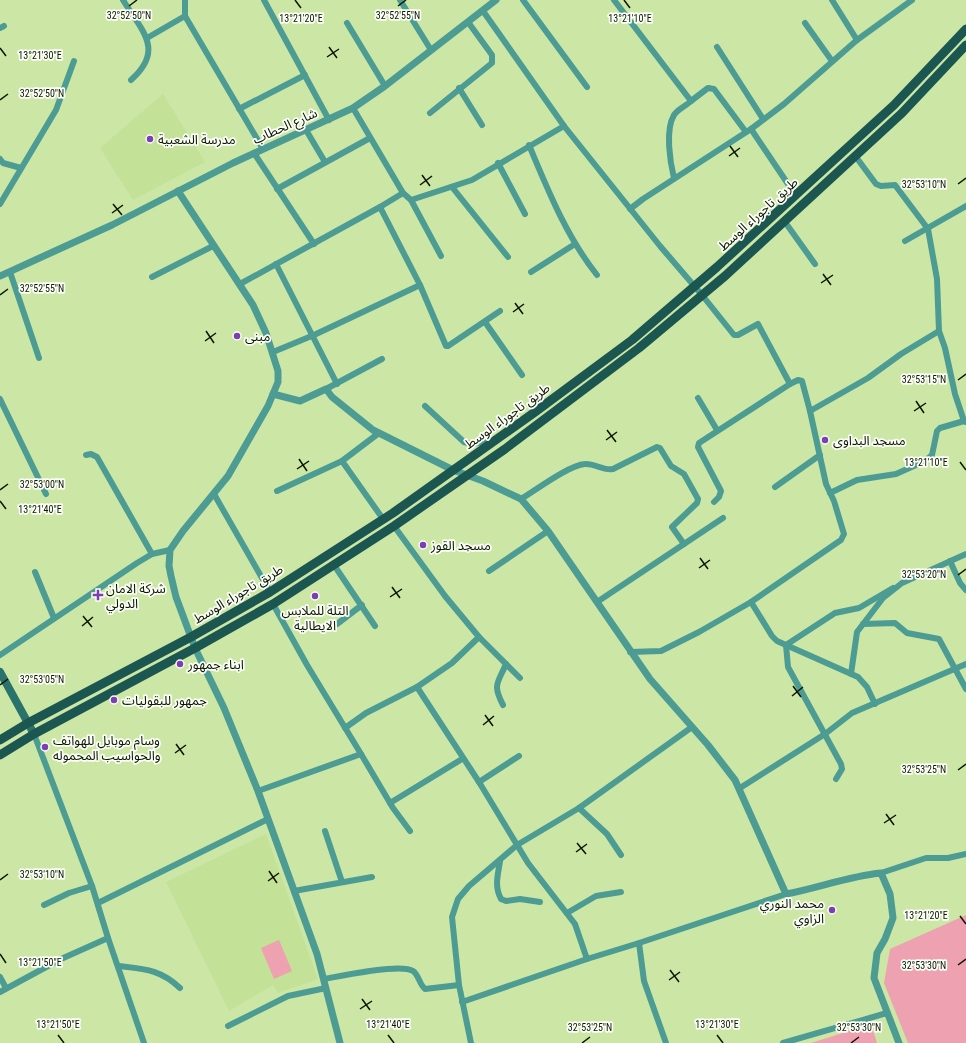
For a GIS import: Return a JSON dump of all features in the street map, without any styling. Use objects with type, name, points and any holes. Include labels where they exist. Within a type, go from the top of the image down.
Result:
[{"type":"main road","name":"طريق تاجوراء الوسط","points":[[0,740],[28,723],[191,637],[270,592],[383,519],[497,440],[632,340],[694,287],[796,196],[894,105],[966,29]]},
{"type":"main road","points":[[0,754],[273,604],[394,526],[466,476],[639,348],[702,295],[856,157],[902,113],[966,45]]},
{"type":"main road","points":[[0,672],[34,734]]},
{"type":"street","points":[[123,0],[147,38],[149,56],[146,64],[131,80]]},
{"type":"street","points":[[185,0],[185,16],[263,149]]},
{"type":"street","points":[[264,0],[306,75],[329,120]]},
{"type":"street","points":[[400,0],[431,50]]},
{"type":"street","name":"شارع الحطاب","points":[[0,276],[112,225],[254,153],[353,108],[386,86],[496,0]]},
{"type":"street","points":[[524,0],[587,87]]},
{"type":"street","points":[[614,0],[691,101]]},
{"type":"street","points":[[832,0],[857,40]]},
{"type":"street","points":[[630,209],[674,178],[748,130],[784,104],[857,40],[912,0]]},
{"type":"street","points":[[483,11],[564,126],[734,335],[738,335],[758,324],[790,384]]},
{"type":"street","points":[[147,38],[185,16]]},
{"type":"street","points":[[430,113],[459,88],[492,63],[493,58],[468,22]]},
{"type":"street","points":[[347,23],[386,86]]},
{"type":"street","points":[[805,23],[832,61]]},
{"type":"street","points":[[717,47],[763,119]]},
{"type":"street","points":[[0,204],[56,110],[74,61]]},
{"type":"street","points":[[239,110],[306,75]]},
{"type":"street","points":[[459,88],[482,125]]},
{"type":"street","points":[[674,178],[669,158],[672,120],[676,113],[708,88],[714,89],[748,130],[796,196]]},
{"type":"street","points":[[353,108],[403,193],[411,200],[441,256]]},
{"type":"street","points":[[411,200],[452,188],[472,180],[529,145],[564,126]]},
{"type":"street","points":[[306,130],[325,162]]},
{"type":"street","points":[[277,189],[370,138]]},
{"type":"street","points":[[529,145],[555,205],[575,244],[597,275]]},
{"type":"street","points":[[254,153],[314,244]]},
{"type":"street","points":[[830,493],[857,480],[896,474],[925,461],[932,455],[937,431],[940,428],[965,421],[955,394],[945,348],[939,331],[937,279],[928,228],[895,185],[881,186],[876,184],[856,157]]},
{"type":"street","points":[[0,160],[3,163],[21,168]]},
{"type":"street","points":[[498,164],[525,214]]},
{"type":"street","points":[[452,188],[508,257]]},
{"type":"street","points":[[178,191],[213,246],[240,284],[266,333],[278,371],[278,382],[273,394],[228,476],[183,530],[170,550],[169,566],[173,586],[195,648],[224,708],[258,791],[294,891],[324,979],[340,1043]]},
{"type":"street","points":[[240,284],[403,193]]},
{"type":"street","points":[[905,241],[966,206]]},
{"type":"street","points":[[380,207],[420,285],[447,346],[500,311]]},
{"type":"street","points":[[784,222],[815,264]]},
{"type":"street","points":[[531,272],[575,244]]},
{"type":"street","points":[[152,277],[213,246]]},
{"type":"street","points":[[276,264],[314,335],[337,384]]},
{"type":"street","points":[[10,272],[40,358]]},
{"type":"street","points":[[273,352],[314,335],[420,285]]},
{"type":"street","points":[[485,322],[522,375]]},
{"type":"street","points":[[810,411],[868,378],[901,354],[939,331]]},
{"type":"street","points":[[273,394],[300,401],[337,384],[382,359]]},
{"type":"street","points":[[630,652],[661,651],[699,632],[751,602],[843,538],[840,518],[826,484],[802,381],[798,380],[790,384],[717,430],[698,445],[721,491],[719,497],[714,502]]},
{"type":"street","points":[[326,389],[332,397],[362,422],[379,432],[453,470],[521,499],[548,531],[650,679],[708,745],[740,788],[752,819],[786,894]]},
{"type":"street","points":[[698,398],[717,430]]},
{"type":"street","points":[[0,399],[46,494]]},
{"type":"street","points":[[425,406],[464,442],[471,444],[497,440]]},
{"type":"street","points":[[277,491],[342,461],[379,432]]},
{"type":"street","points":[[521,499],[574,467],[585,464],[613,469],[657,447],[660,448],[672,468],[684,474],[698,499],[697,503],[672,526],[684,544]]},
{"type":"street","points":[[86,455],[91,454],[97,457],[152,554]]},
{"type":"street","points":[[775,487],[820,456]]},
{"type":"street","points":[[342,461],[383,519]]},
{"type":"street","points":[[214,494],[270,592]]},
{"type":"street","points":[[597,602],[723,518]]},
{"type":"street","points":[[394,526],[445,596],[479,637],[520,678]]},
{"type":"street","points":[[489,571],[548,531]]},
{"type":"street","points":[[0,655],[152,554],[170,550]]},
{"type":"street","points":[[786,645],[835,613],[859,608],[894,588],[966,554]]},
{"type":"street","points":[[950,561],[960,583],[966,590]]},
{"type":"street","points":[[334,565],[375,626]]},
{"type":"street","points":[[35,572],[54,618]]},
{"type":"street","points":[[851,674],[858,632],[894,588]]},
{"type":"street","points":[[751,602],[772,636],[786,645],[851,674],[863,682],[875,704]]},
{"type":"street","points":[[273,604],[345,728],[355,741],[390,803],[410,831]]},
{"type":"street","points":[[337,624],[362,605]]},
{"type":"street","points":[[863,624],[895,623],[908,633],[939,639],[966,689]]},
{"type":"street","points":[[345,728],[366,713],[417,687],[452,663],[479,637]]},
{"type":"street","points":[[786,645],[788,667],[825,734],[842,769],[836,779]]},
{"type":"street","points":[[503,705],[497,693],[497,681],[506,664]]},
{"type":"street","points":[[740,788],[825,734],[852,713],[966,664]]},
{"type":"street","points":[[417,687],[438,717],[462,759],[479,782],[528,863],[575,924],[587,959]]},
{"type":"street","points":[[471,1043],[459,986],[452,917],[454,906],[469,886],[517,845],[579,808],[692,727]]},
{"type":"street","points":[[34,734],[92,886],[144,1043]]},
{"type":"street","points":[[258,791],[361,754]]},
{"type":"street","points":[[479,782],[519,756]]},
{"type":"street","points":[[390,803],[462,759]]},
{"type":"street","points":[[579,808],[607,834],[621,855]]},
{"type":"street","points":[[98,903],[268,819]]},
{"type":"street","points":[[325,831],[342,882]]},
{"type":"street","points":[[462,1002],[587,959],[639,944],[786,894],[816,888],[866,874],[881,873],[926,858],[948,858],[966,854]]},
{"type":"street","points":[[500,861],[496,890],[501,899],[506,901],[520,899],[540,902]]},
{"type":"street","points":[[881,873],[890,894],[893,918],[885,939],[877,953],[874,978],[899,1043]]},
{"type":"street","points":[[294,891],[372,877]]},
{"type":"street","points":[[44,905],[69,892],[92,886]]},
{"type":"street","points":[[567,913],[586,900],[596,896],[621,892]]},
{"type":"street","points":[[0,992],[61,959],[108,938]]},
{"type":"street","points":[[639,944],[644,981],[666,1043]]},
{"type":"street","points":[[118,966],[136,968],[162,974],[180,988]]},
{"type":"street","points":[[324,979],[392,968],[405,968],[415,973],[425,989],[459,986]]},
{"type":"street","points":[[0,976],[6,988]]},
{"type":"street","points":[[228,1026],[288,996],[326,988]]},
{"type":"street","points":[[783,1043],[887,1013]]},
{"type":"shaded area","name":"مدرسة الشعبية","points":[[163,94],[205,162],[133,200],[100,148]]},
{"type":"shaded area","points":[[266,834],[318,979],[278,993],[273,985],[229,1011],[166,882]]},
{"type":"shaded area","points":[[966,915],[966,1043],[908,1043],[884,983],[890,949]]},
{"type":"shaded area","points":[[279,940],[292,971],[274,979],[261,948]]},
{"type":"shaded area","points":[[871,1024],[877,1043],[811,1043]]},
{"type":"place","name":"مدرسة الشعبية","points":[[150,139]]},
{"type":"place","name":"مبنى","points":[[237,336]]},
{"type":"place","name":"مسجد البداوى","points":[[825,440]]},
{"type":"place","name":"مسجد القوز","points":[[423,545]]},
{"type":"place","name":"شركة الامان الدولي","points":[[98,595]]},
{"type":"place","name":"التلة للملابس الايطالية","points":[[315,596]]},
{"type":"place","name":"ابناء جمهور","points":[[180,664]]},
{"type":"place","name":"جمهور للبقوليات","points":[[114,700]]},
{"type":"place","name":"وسام موبايل للهواتف والحواسيب المحموله","points":[[45,747]]},
{"type":"place","name":"محمد النوري الزاوي","points":[[832,910]]}]
